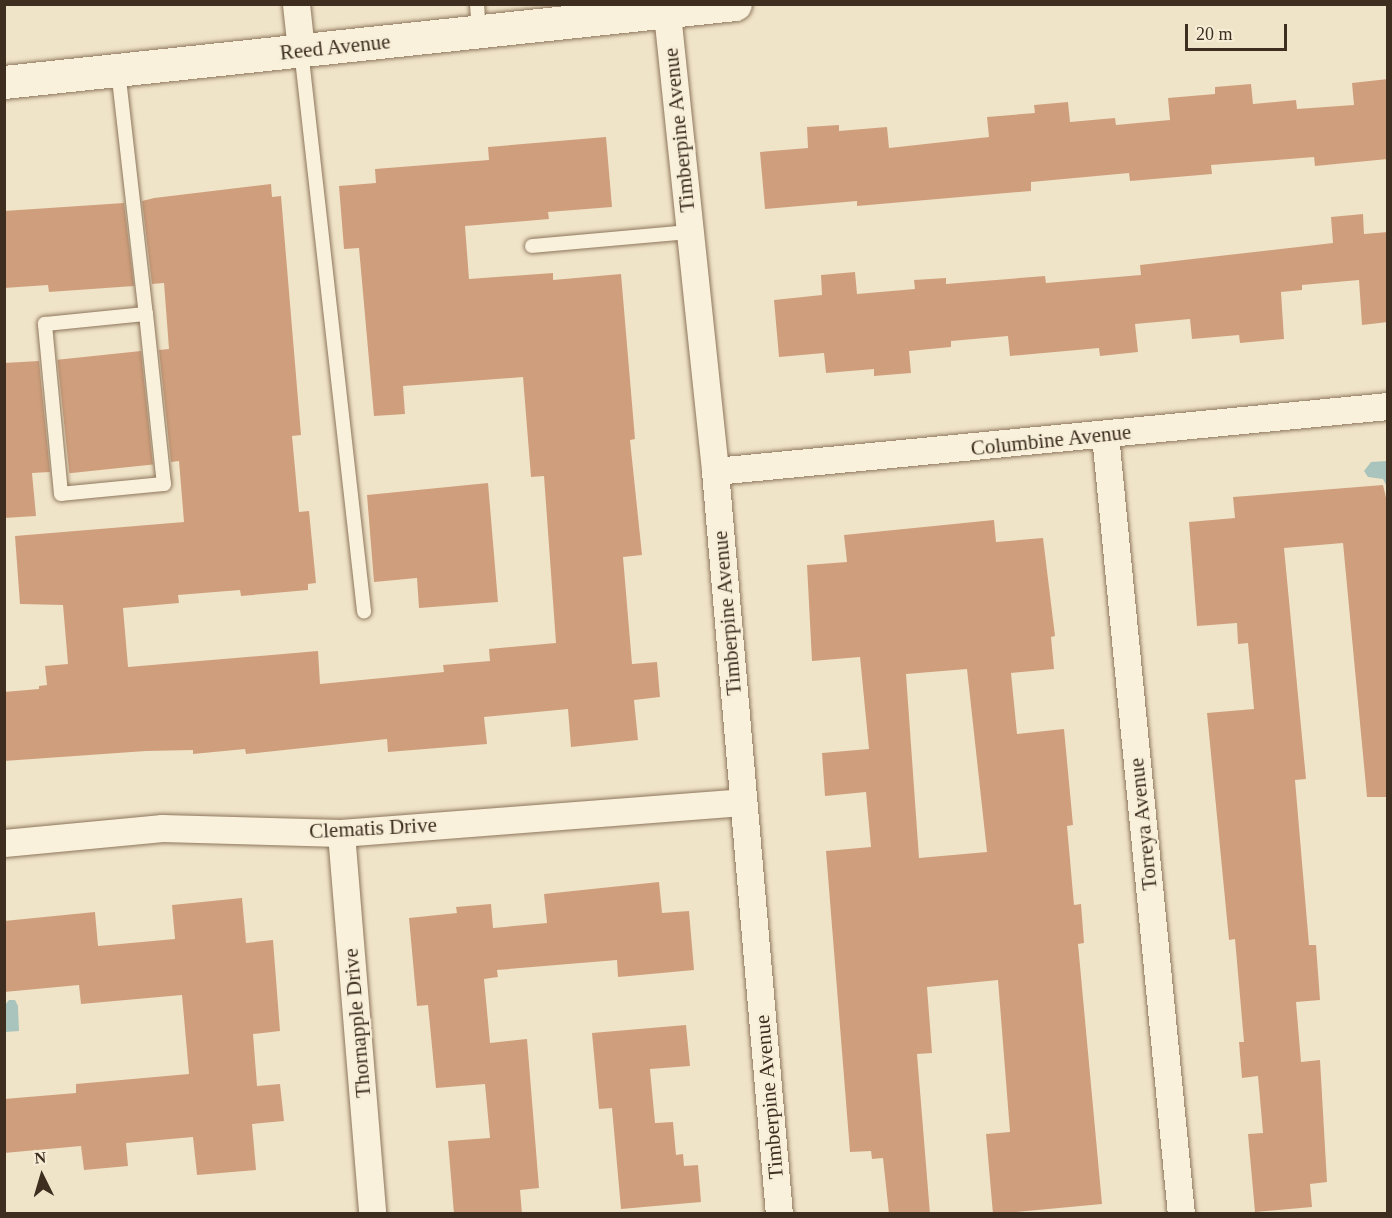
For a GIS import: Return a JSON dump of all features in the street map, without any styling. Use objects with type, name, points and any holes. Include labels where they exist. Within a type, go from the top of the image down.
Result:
[{"type":"main road","name":"Reed Avenue","points":[[4,82],[301,50],[478,18],[735,4]]},
{"type":"street","points":[[296,4],[301,50]]},
{"type":"street","name":"Timberpine Avenue","points":[[666,9],[715,471],[779,1214]]},
{"type":"street","name":"Columbine Avenue","points":[[715,471],[1388,406]]},
{"type":"street","name":"Torreya Avenue","points":[[1105,435],[1181,1214]]},
{"type":"street","name":"Clematis Drive","points":[[4,843],[162,828],[341,833],[742,802]]},
{"type":"street","name":"Thornapple Drive","points":[[341,833],[372,1214]]},
{"type":"lane","points":[[301,50],[364,610]]},
{"type":"lane","points":[[118,70],[146,314],[164,484],[61,494],[45,324],[146,314]]},
{"type":"lane","points":[[532,246],[690,232]]},
{"type":"water","points":[[1388,461],[1387,487],[1383,479],[1368,477],[1364,471],[1371,462]]},
{"type":"water","points":[[9,1000],[15,1000],[18,1006],[19,1031],[5,1032],[5,1005]]},
{"type":"building","points":[[1388,79],[1388,159],[1315,166],[1314,157],[1211,165],[1212,174],[1130,181],[1129,173],[1031,182],[1031,191],[857,206],[857,201],[765,209],[760,152],[808,148],[807,127],[839,125],[839,131],[887,127],[889,148],[989,137],[987,117],[1035,113],[1034,105],[1068,102],[1070,122],[1115,118],[1116,125],[1170,120],[1168,98],[1215,94],[1215,87],[1251,84],[1253,104],[1296,100],[1297,109],[1354,105],[1352,83]]},
{"type":"building","points":[[606,137],[612,207],[548,212],[549,219],[465,226],[469,279],[553,273],[553,280],[621,274],[635,439],[630,440],[642,555],[623,557],[632,664],[657,662],[660,697],[634,700],[638,740],[571,747],[568,709],[484,717],[487,744],[388,752],[387,739],[246,754],[245,749],[193,754],[193,750],[146,751],[4,761],[4,692],[39,689],[39,686],[47,685],[45,666],[68,664],[63,605],[20,604],[15,536],[184,522],[179,461],[171,462],[159,350],[169,349],[164,283],[152,284],[142,201],[154,198],[271,184],[272,197],[281,196],[301,435],[292,436],[299,512],[309,511],[316,583],[308,584],[308,590],[241,596],[240,590],[178,595],[179,603],[123,608],[128,667],[318,651],[320,684],[444,672],[443,665],[490,661],[489,649],[556,643],[544,476],[531,477],[523,377],[403,386],[405,414],[374,416],[359,248],[344,249],[339,186],[376,183],[375,169],[489,160],[488,147]]},
{"type":"building","points":[[124,203],[134,286],[49,292],[48,285],[4,288],[4,211]]},
{"type":"building","points":[[1363,214],[1364,234],[1388,232],[1388,322],[1362,325],[1359,280],[1302,285],[1302,290],[1281,292],[1284,339],[1240,343],[1239,335],[1192,339],[1190,319],[1135,324],[1138,352],[1100,356],[1099,348],[1010,356],[1008,336],[951,341],[951,347],[909,351],[911,373],[874,376],[874,369],[826,373],[824,353],[779,357],[774,300],[822,295],[821,275],[855,272],[857,294],[915,289],[914,280],[946,278],[946,284],[1045,276],[1046,283],[1141,275],[1140,265],[1333,243],[1331,217]]},
{"type":"building","points":[[141,351],[153,464],[69,473],[57,360]]},
{"type":"building","points":[[39,361],[50,472],[32,473],[36,516],[4,518],[4,363]]},
{"type":"building","points":[[488,483],[498,602],[419,608],[417,578],[374,582],[367,495]]},
{"type":"building","points":[[1383,485],[1388,506],[1388,797],[1367,797],[1343,543],[1284,548],[1306,779],[1295,780],[1309,945],[1316,945],[1320,1000],[1296,1002],[1301,1062],[1320,1060],[1327,1182],[1310,1184],[1312,1207],[1255,1212],[1248,1134],[1263,1133],[1258,1076],[1242,1078],[1239,1042],[1244,1042],[1235,939],[1229,940],[1207,713],[1254,709],[1248,643],[1238,644],[1237,623],[1197,626],[1189,522],[1235,518],[1233,497]]},
{"type":"building","points":[[994,520],[996,542],[1043,538],[1055,636],[1051,637],[1054,669],[1011,673],[1017,734],[1064,729],[1073,825],[1067,826],[1074,905],[1081,904],[1084,943],[1078,944],[1102,1204],[993,1214],[986,1134],[1010,1132],[998,980],[927,987],[932,1053],[917,1054],[930,1214],[889,1214],[883,1158],[872,1159],[871,1151],[850,1152],[826,851],[871,847],[866,792],[825,796],[822,753],[869,749],[860,657],[812,661],[807,565],[847,562],[844,535]],"holes":[[[967,669],[987,852],[919,858],[906,674]]]},
{"type":"building","points":[[659,882],[662,913],[689,911],[694,970],[618,977],[617,960],[497,970],[498,977],[484,979],[490,1043],[527,1039],[539,1188],[520,1190],[522,1214],[454,1214],[448,1141],[490,1138],[485,1084],[436,1088],[428,1005],[417,1006],[409,918],[457,913],[456,907],[491,904],[493,928],[547,923],[544,894]]},
{"type":"building","points":[[242,898],[246,943],[273,940],[280,1031],[253,1034],[257,1086],[280,1084],[284,1121],[252,1124],[256,1170],[197,1175],[193,1137],[126,1143],[128,1166],[84,1170],[81,1146],[4,1153],[4,1099],[76,1093],[76,1084],[189,1074],[182,995],[81,1004],[79,985],[4,992],[4,921],[95,912],[98,946],[175,939],[172,905]]},
{"type":"building","points":[[686,1025],[690,1066],[650,1069],[655,1123],[673,1122],[676,1155],[683,1154],[684,1166],[698,1165],[701,1202],[621,1209],[612,1108],[599,1109],[592,1033]]}]
